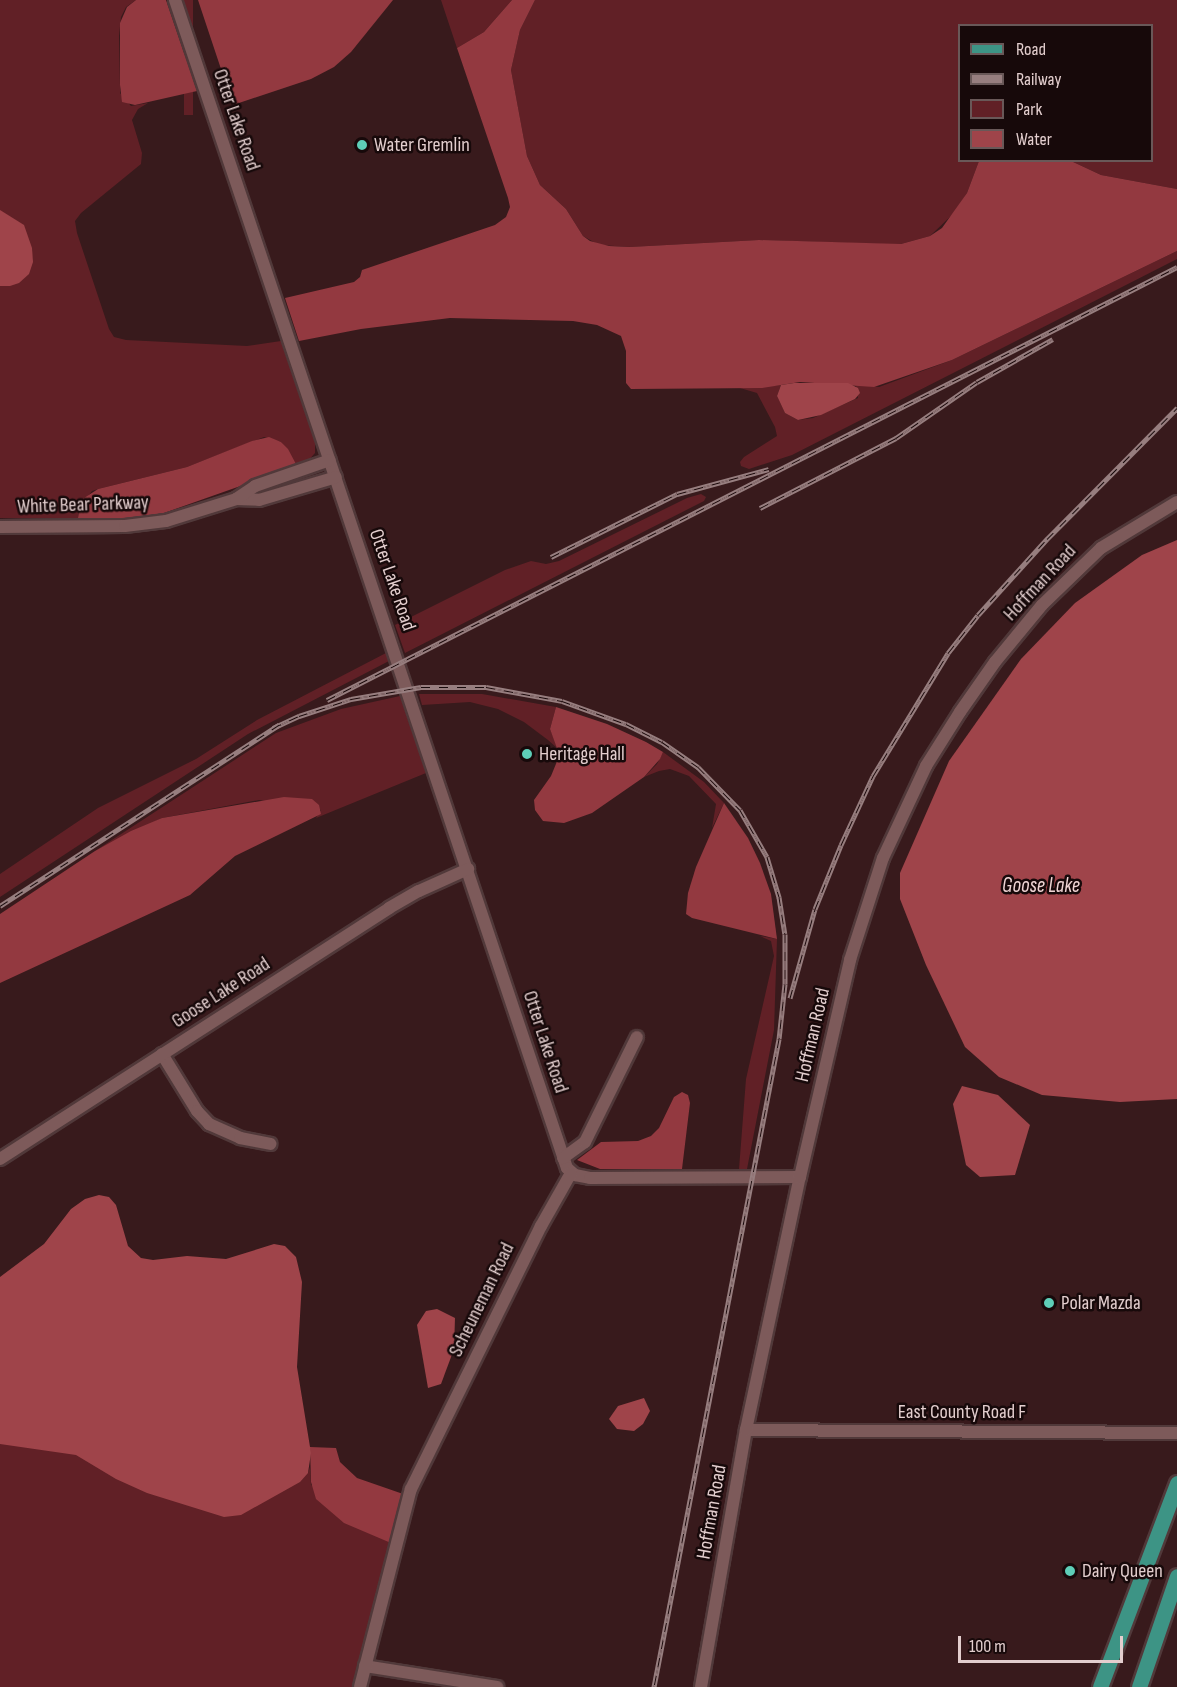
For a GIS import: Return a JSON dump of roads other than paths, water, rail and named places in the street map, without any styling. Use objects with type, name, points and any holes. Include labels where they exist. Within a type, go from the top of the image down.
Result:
[{"type":"main road","points":[[1100,1687],[1177,1483]]},
{"type":"main road","points":[[1139,1687],[1177,1576]]},
{"type":"street","name":"Otter Lake Road","points":[[175,0],[563,1158],[571,1173]]},
{"type":"street","name":"White Bear Parkway","points":[[0,526],[144,525],[177,518],[236,499],[255,486],[330,460]]},
{"type":"street","name":"White Bear Parkway","points":[[236,499],[259,500],[336,477]]},
{"type":"street","name":"Hoffman Road","points":[[700,1687],[746,1430],[800,1177],[850,960],[869,894],[902,812],[926,766],[995,662],[1042,604],[1101,548],[1177,502]]},
{"type":"street","name":"Goose Lake Road","points":[[0,1160],[394,904],[423,888],[468,869]]},
{"type":"street","points":[[563,1158],[585,1142],[637,1037]]},
{"type":"street","points":[[162,1054],[197,1111],[208,1124],[240,1138],[270,1144]]},
{"type":"street","points":[[571,1173],[590,1178],[800,1177]]},
{"type":"street","name":"Scheuneman Road","points":[[360,1687],[411,1489],[541,1226],[571,1173]]},
{"type":"street","name":"East County Road F","points":[[746,1430],[1177,1433]]},
{"type":"street","points":[[364,1666],[497,1687]]},
{"type":"water","points":[[0,210],[24,225],[32,248],[33,262],[29,274],[19,283],[10,286],[0,286]]},
{"type":"water","points":[[848,383],[858,388],[860,393],[855,399],[821,415],[798,420],[785,413],[777,396],[781,385]]},
{"type":"water","name":"Goose Lake","points":[[1177,540],[1177,1099],[1120,1102],[1042,1095],[999,1077],[965,1047],[926,965],[900,899],[900,873],[949,761],[1021,659],[1075,603],[1142,555]]},
{"type":"water","points":[[962,1086],[998,1095],[1030,1125],[1015,1175],[980,1177],[966,1165],[953,1104]]},
{"type":"water","points":[[99,1195],[109,1197],[116,1205],[128,1246],[141,1258],[153,1260],[187,1256],[226,1259],[274,1244],[285,1246],[296,1257],[302,1282],[297,1367],[311,1453],[308,1473],[300,1482],[241,1515],[224,1517],[147,1493],[116,1479],[76,1455],[0,1444],[0,1277],[44,1244],[71,1209],[85,1199]]},
{"type":"water","points":[[437,1309],[455,1318],[454,1349],[441,1384],[428,1388],[417,1325],[426,1311]]},
{"type":"water","points":[[644,1398],[650,1411],[643,1424],[634,1431],[617,1429],[609,1419],[618,1406]]},
{"type":"railway","points":[[327,700],[1177,267]]},
{"type":"railway","points":[[760,508],[896,438],[977,382],[1053,339]]},
{"type":"railway","points":[[790,998],[815,909],[841,845],[873,776],[948,653],[978,615],[1047,539],[1177,408]]},
{"type":"railway","points":[[551,557],[677,494],[769,469]]},
{"type":"railway","points":[[273,728],[299,716],[351,699],[421,687],[486,687],[562,701],[626,724],[662,742],[698,767],[740,810],[767,857],[779,897],[785,934],[785,984],[779,1039],[654,1687]]},
{"type":"railway","points":[[0,906],[279,725]]},
{"type":"place","name":"Water Gremlin","points":[[362,145]]},
{"type":"place","name":"Heritage Hall","points":[[527,754]]},
{"type":"place","name":"Polar Mazda","points":[[1049,1303]]},
{"type":"place","name":"Dairy Queen","points":[[1070,1571]]}]
